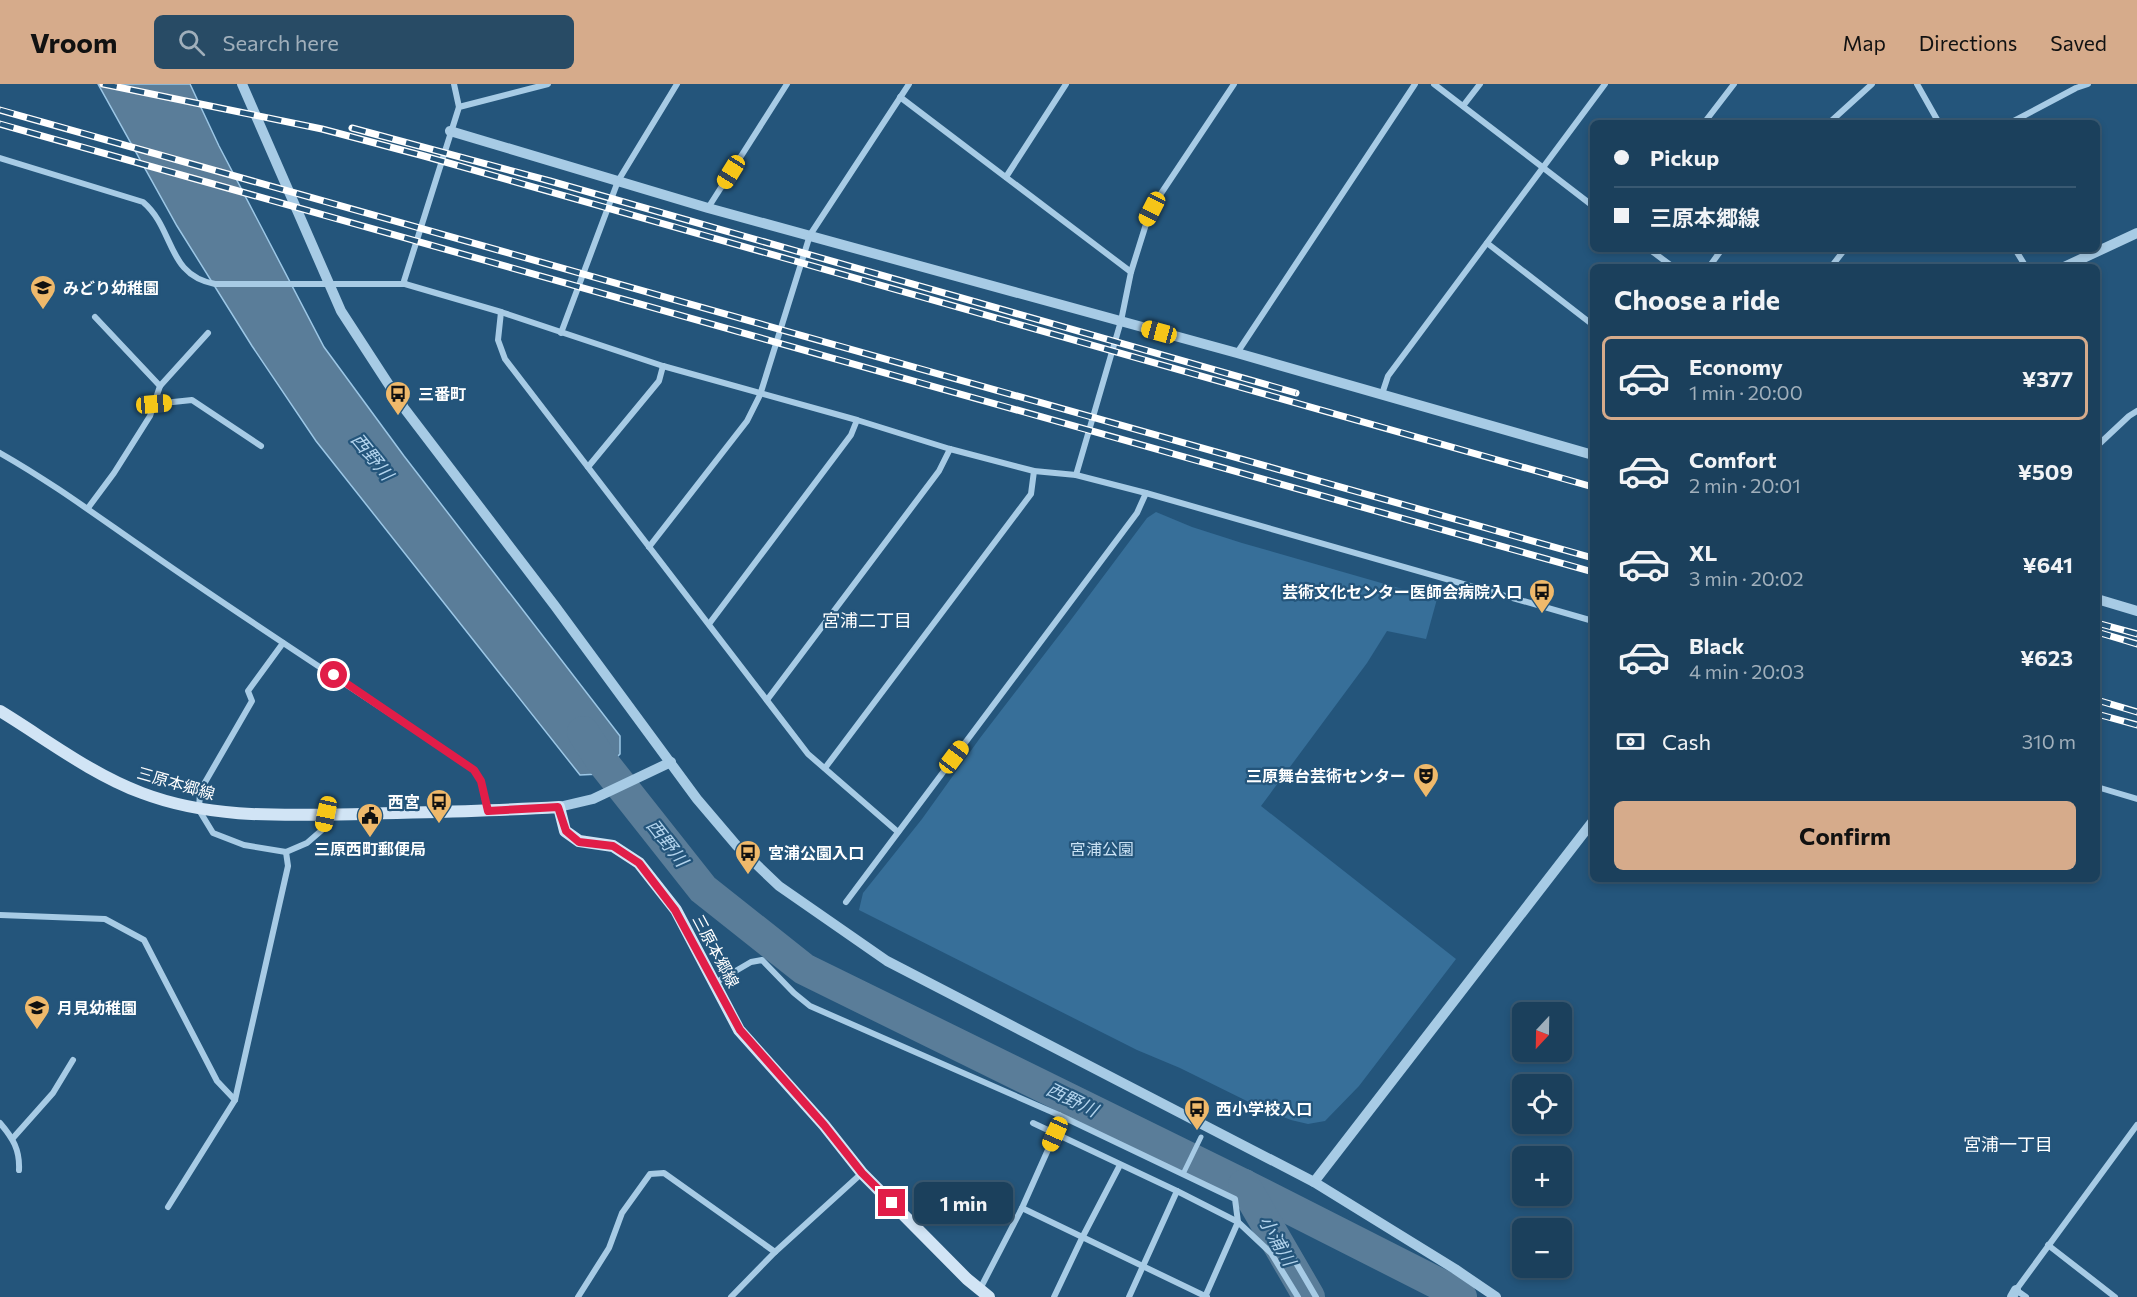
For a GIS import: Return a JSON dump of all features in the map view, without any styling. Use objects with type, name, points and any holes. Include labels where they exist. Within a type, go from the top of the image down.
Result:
[{"type":"main road","name":"三原本郷線","points":[[0,711],[96,771],[142,793],[199,810],[237,815],[488,811],[558,807],[566,831],[579,842],[613,846],[639,863],[675,910],[740,1030],[824,1125],[862,1173],[967,1279],[985,1293]]},
{"type":"street","points":[[242,84],[341,311],[404,408],[548,597],[697,799],[737,846],[779,886],[886,961],[1314,1182],[1496,1297]]},
{"type":"street","points":[[405,284],[404,281],[459,107],[454,84]]},
{"type":"street","points":[[459,107],[548,84]]},
{"type":"street","points":[[561,333],[618,181],[677,84]]},
{"type":"street","points":[[708,208],[787,84]]},
{"type":"street","points":[[649,547],[747,422],[759,394],[810,235],[909,84]]},
{"type":"street","points":[[1006,177],[1066,84]]},
{"type":"street","points":[[1076,475],[1147,221],[1158,198],[1234,84]]},
{"type":"street","points":[[1237,353],[1415,84]]},
{"type":"street","points":[[1434,84],[1590,204]]},
{"type":"street","points":[[1463,106],[1480,84]]},
{"type":"street","points":[[1382,393],[1388,376],[1605,84]]},
{"type":"street","points":[[1706,120],[1734,84]]},
{"type":"street","points":[[1832,120],[1872,84]]},
{"type":"street","points":[[1917,84],[1937,120]]},
{"type":"street","points":[[2016,120],[2088,84]]},
{"type":"street","points":[[900,97],[1131,272]]},
{"type":"street","points":[[450,131],[708,208],[1382,393],[1590,454]]},
{"type":"street","points":[[0,158],[143,202],[156,217],[179,262],[188,273],[201,281],[216,284],[405,284],[501,312],[663,366],[857,420],[950,449],[1034,471],[1076,475],[1146,493],[1590,620]]},
{"type":"street","points":[[2100,250],[2137,233]]},
{"type":"street","points":[[1487,243],[1590,323]]},
{"type":"street","points":[[1653,252],[1669,264]]},
{"type":"street","points":[[1833,264],[1843,252]]},
{"type":"street","points":[[2070,264],[2096,252]]},
{"type":"street","points":[[501,312],[498,340],[505,359],[808,754],[898,832]]},
{"type":"street","points":[[95,317],[160,386]]},
{"type":"street","points":[[88,508],[114,473],[144,425],[160,386],[208,333]]},
{"type":"street","points":[[588,467],[659,381],[663,366]]},
{"type":"street","points":[[154,404],[192,400],[261,446]]},
{"type":"street","points":[[2100,443],[2137,411]]},
{"type":"street","points":[[709,624],[852,435],[857,420]]},
{"type":"street","points":[[767,700],[939,471],[950,449]]},
{"type":"street","points":[[0,453],[44,478],[283,643],[474,770],[481,781],[488,811]]},
{"type":"street","points":[[825,768],[1031,494],[1034,471]]},
{"type":"street","points":[[846,902],[1137,513],[1146,493]]},
{"type":"street","points":[[2100,600],[2137,611]]},
{"type":"street","points":[[283,643],[248,691],[252,701],[200,791],[199,810],[213,833],[244,846],[286,852],[307,843],[322,830],[326,814]]},
{"type":"street","points":[[558,807],[593,799],[671,762]]},
{"type":"street","points":[[2100,788],[2137,798]]},
{"type":"street","points":[[1314,1182],[1590,825]]},
{"type":"street","points":[[168,1207],[235,1100],[288,866],[286,852]]},
{"type":"street","points":[[0,915],[105,919],[144,940],[217,1081],[235,1100]]},
{"type":"street","points":[[714,984],[751,962],[762,960],[810,1006],[1059,1115],[1235,1199],[1238,1222],[1206,1297],[1022,1208]]},
{"type":"street","points":[[13,1138],[53,1093],[73,1060]]},
{"type":"street","points":[[985,1293],[1055,1134],[1059,1115]]},
{"type":"street","points":[[0,1123],[13,1138],[20,1156],[19,1170]]},
{"type":"street","points":[[1034,1123],[1238,1222],[1271,1253],[1298,1297]]},
{"type":"street","points":[[2026,1297],[2014,1294],[2137,1125]]},
{"type":"street","points":[[2129,1136],[2137,1137]]},
{"type":"street","points":[[1183,1174],[1201,1137]]},
{"type":"street","points":[[1054,1297],[1120,1166]]},
{"type":"street","points":[[578,1297],[609,1248],[622,1213],[650,1174],[664,1173],[775,1252]]},
{"type":"street","points":[[731,1297],[775,1252],[862,1173]]},
{"type":"street","points":[[1129,1297],[1177,1191]]},
{"type":"street","points":[[1285,1244],[1316,1297]]},
{"type":"street","points":[[2048,1245],[2115,1297]]},
{"type":"green space","name":"宮浦公園","points":[[1156,512],[1192,527],[1242,543],[1437,599],[1426,639],[1387,631],[1367,663],[1261,806],[1456,959],[1359,1086],[1325,1121],[1308,1124],[1263,1109],[1180,1068],[1137,1050],[859,910],[863,893],[922,819],[980,738],[1147,518]]},
{"type":"water","points":[[98,84],[190,84],[219,146],[324,347],[404,456],[620,736],[620,754],[600,774],[580,775],[316,441],[252,346],[177,226]]},
{"type":"waterway","name":"西野川","points":[[583,732],[601,760],[703,889],[804,969],[1244,1185],[1461,1297]]},
{"type":"waterway","name":"小浦川","points":[[1244,1185],[1309,1297]]},
{"type":"railway","points":[[103,84],[322,129],[424,156],[1590,486]]},
{"type":"railway","points":[[0,110],[1590,557]]},
{"type":"railway","points":[[0,124],[1590,571]]},
{"type":"railway","points":[[352,128],[550,181],[1296,393]]},
{"type":"railway","points":[[2100,624],[2137,634]]},
{"type":"railway","points":[[2100,633],[2137,644]]},
{"type":"railway","points":[[2100,701],[2137,712]]},
{"type":"railway","points":[[2100,715],[2137,725]]},
{"type":"place","name":"みどり幼稚園","points":[[43,311]]},
{"type":"place","name":"三番町","points":[[398,417]]},
{"type":"place","name":"芸術文化センター医師会病院入口","points":[[1542,615]]},
{"type":"place","name":"三原舞台芸術センター","points":[[1426,799]]},
{"type":"place","name":"西宮","points":[[439,825]]},
{"type":"place","name":"三原西町郵便局","points":[[370,839]]},
{"type":"place","name":"宮浦公園入口","points":[[748,876]]},
{"type":"place","name":"月見幼稚園","points":[[37,1031]]},
{"type":"place","name":"西小学校入口","points":[[1197,1132]]},
{"type":"district","name":"宮浦二丁目","points":[[867,621]]},
{"type":"district","name":"宮浦一丁目","points":[[2008,1145]]},
{"type":"route","points":[[334,675],[474,770],[481,781],[488,811],[558,807],[566,831],[579,842],[613,846],[639,863],[675,910],[740,1030],[824,1125],[862,1173],[892,1203]]}]
